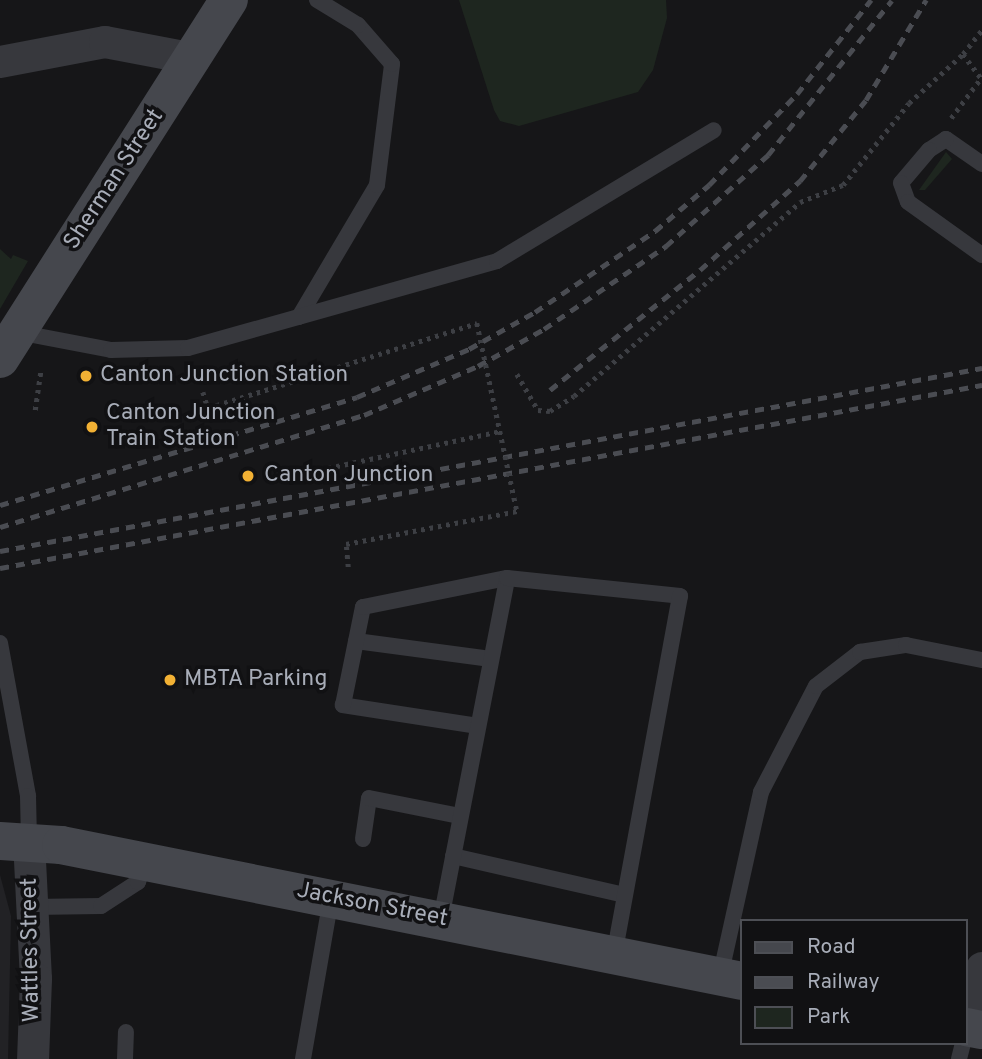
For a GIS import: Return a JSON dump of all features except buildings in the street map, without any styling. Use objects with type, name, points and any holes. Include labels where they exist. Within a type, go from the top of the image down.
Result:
[{"type":"street","name":"Sherman Street","points":[[9,346],[194,59],[229,0]]},
{"type":"street","points":[[0,62],[105,42],[194,59]]},
{"type":"street","name":"Jackson Street","points":[[14,841],[145,862],[731,979]]},
{"type":"street","name":"Wattles Street","points":[[14,841],[32,907],[33,1059]]},
{"type":"street","points":[[968,1019],[982,968]]},
{"type":"lane","points":[[299,317],[377,185],[392,64],[358,25],[317,0]]},
{"type":"lane","points":[[9,346],[111,350],[188,348],[497,261],[714,130]]},
{"type":"lane","points":[[982,164],[946,139],[929,150],[901,183],[902,193],[982,255]]},
{"type":"lane","points":[[441,919],[507,578]]},
{"type":"lane","points":[[478,726],[343,705],[363,607],[507,578],[680,596],[613,955]]},
{"type":"lane","points":[[356,642],[491,659]]},
{"type":"lane","points":[[0,643],[28,796],[14,841]]},
{"type":"lane","points":[[741,919],[761,792],[816,686],[860,652],[905,645],[982,660]]},
{"type":"lane","points":[[363,839],[369,798],[460,816]]},
{"type":"lane","points":[[453,856],[625,895]]},
{"type":"lane","points":[[32,907],[102,906],[138,882],[145,862]]},
{"type":"lane","points":[[303,1059],[331,898]]},
{"type":"lane","points":[[731,979],[740,923]]},
{"type":"lane","points":[[125,1059],[126,1032]]},
{"type":"path","points":[[517,374],[538,410],[550,411],[574,396],[800,202],[843,185],[909,103],[963,54],[982,30]]},
{"type":"path","points":[[946,139],[947,125],[981,78],[963,54]]},
{"type":"path","points":[[203,392],[208,408],[477,323],[517,511],[346,544],[348,567]]},
{"type":"path","points":[[35,410],[41,369]]},
{"type":"path","points":[[328,468],[500,431]]},
{"type":"shaded area","points":[[0,875],[11,916],[8,1059],[0,1059]]},
{"type":"green space","points":[[459,0],[666,0],[667,18],[653,70],[638,92],[519,126],[500,121],[494,110]]},
{"type":"green space","points":[[946,152],[952,159],[925,190],[919,190]]},
{"type":"green space","points":[[0,249],[11,259],[13,255],[28,261],[0,309]]},
{"type":"railway","points":[[0,505],[357,397],[469,349],[535,312],[655,231],[709,185],[797,94],[871,0]]},
{"type":"railway","points":[[0,527],[364,415],[478,366],[544,329],[666,246],[768,155],[892,0]]},
{"type":"railway","points":[[550,390],[700,270],[800,181],[866,100],[926,0]]},
{"type":"railway","points":[[0,551],[982,368]]},
{"type":"railway","points":[[0,568],[982,385]]},
{"type":"place","name":"Canton Junction Station","points":[[86,376]]},
{"type":"place","name":"Canton Junction Train Station","points":[[92,427]]},
{"type":"place","name":"Canton Junction","points":[[248,476]]},
{"type":"place","name":"MBTA Parking","points":[[170,680]]}]
